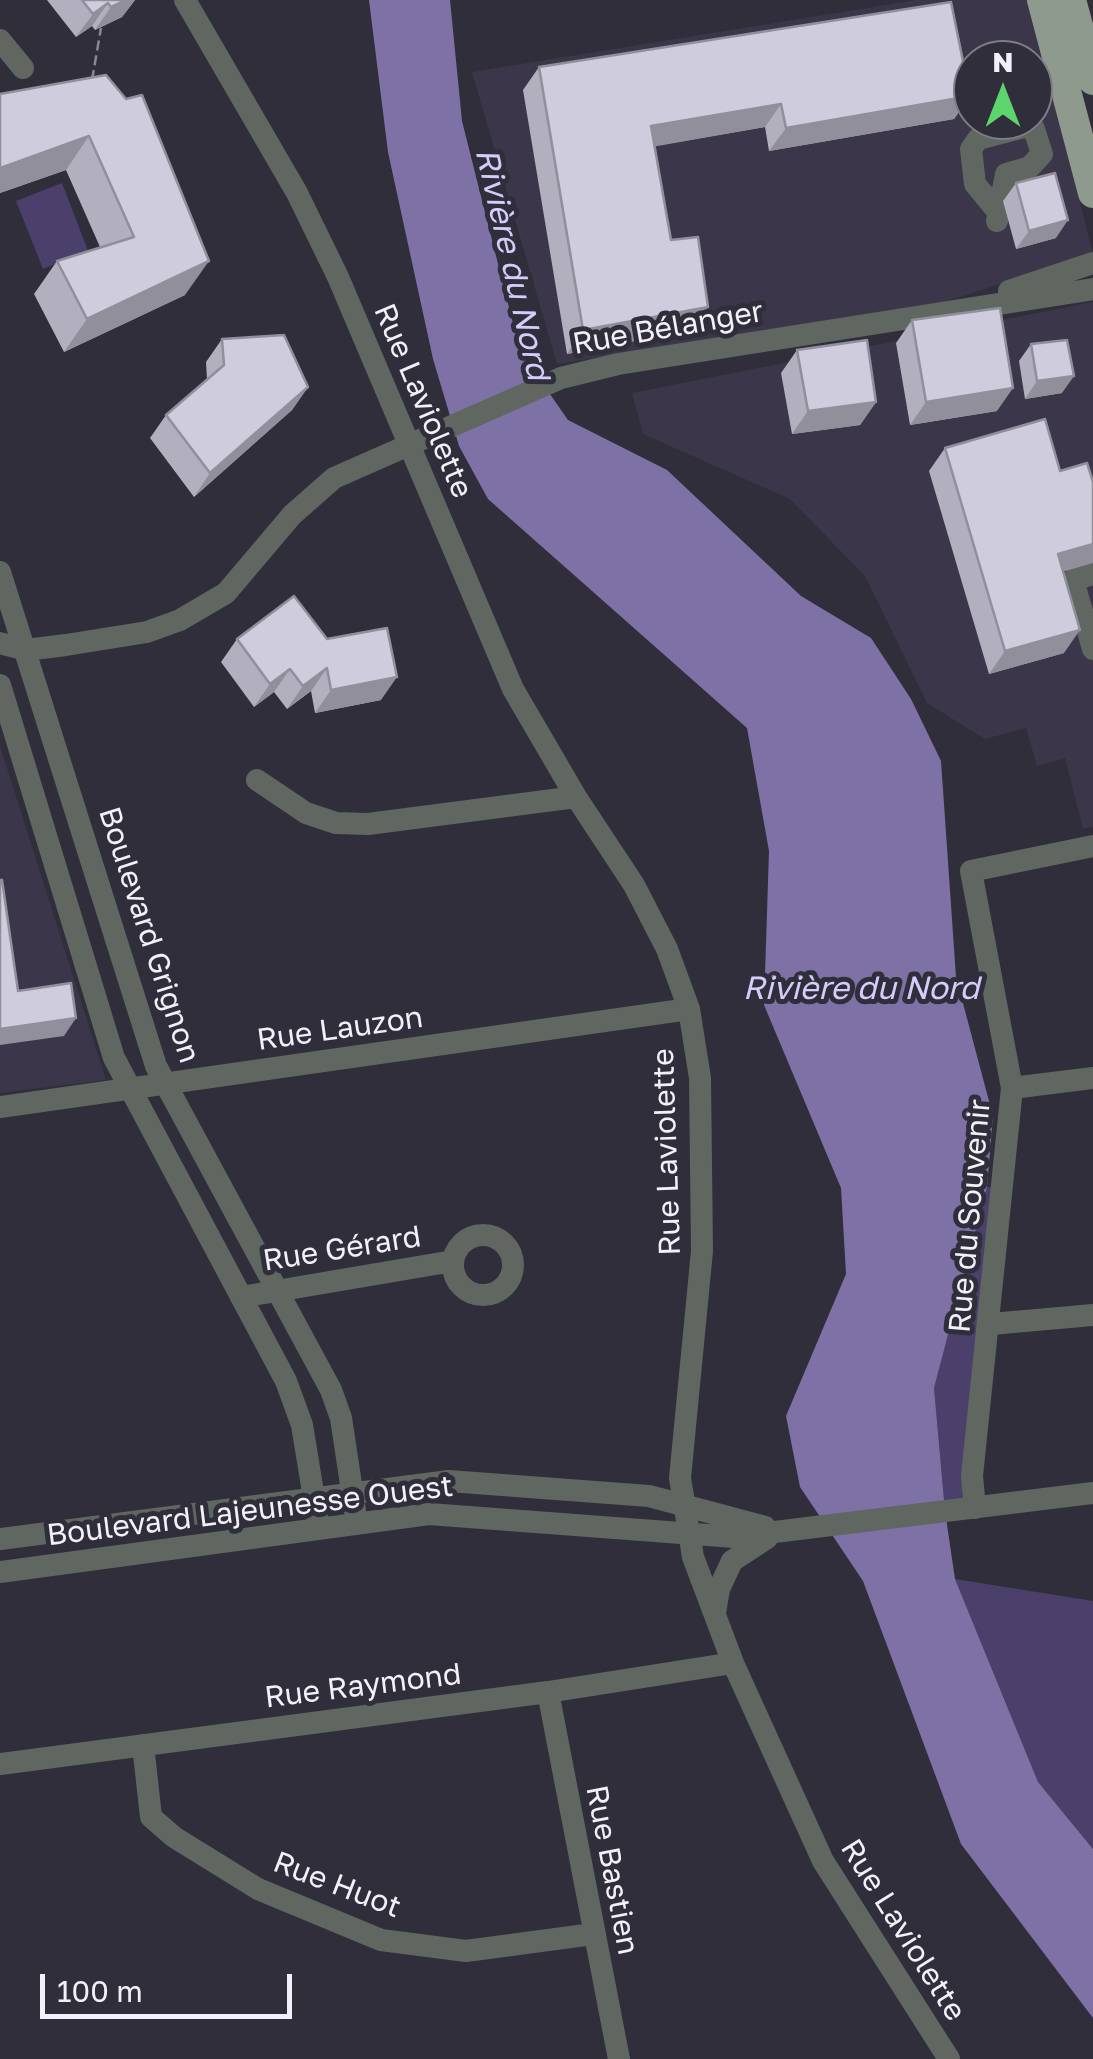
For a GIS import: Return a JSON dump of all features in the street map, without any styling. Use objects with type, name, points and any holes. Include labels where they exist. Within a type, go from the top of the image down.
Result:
[{"type":"main road","points":[[1042,0],[1086,78]]},
{"type":"main road","points":[[1071,0],[1086,78],[1093,194]]},
{"type":"street","name":"Rue Laviolette","points":[[184,0],[296,193],[409,443],[513,688],[576,797],[634,885],[667,949],[688,1009],[700,1078],[704,1182],[697,1316],[682,1424],[682,1504],[687,1532],[733,1663],[823,1861],[949,2059]]},
{"type":"street","points":[[0,40],[24,68]]},
{"type":"street","name":"Rue Bélanger","points":[[949,311],[1093,264]]},
{"type":"street","name":"Rue Bélanger","points":[[26,650],[147,632],[204,608],[250,568],[312,494],[353,468],[562,378],[618,364],[1093,289]]},
{"type":"street","name":"Boulevard Grignon","points":[[0,572],[156,1066],[280,1288],[331,1390],[340,1418],[357,1524]]},
{"type":"street","points":[[1093,574],[1072,580],[1093,649]]},
{"type":"street","points":[[0,643],[26,650]]},
{"type":"street","points":[[0,663],[26,650]]},
{"type":"street","points":[[0,685],[114,1058],[295,1403],[319,1529]]},
{"type":"street","points":[[257,780],[306,813],[336,823],[368,824],[576,797]]},
{"type":"street","name":"Rue du Souvenir","points":[[975,1508],[972,1476],[991,1324],[1012,1088],[971,871],[1093,846]]},
{"type":"street","name":"Rue Lauzon","points":[[0,1107],[688,1009]]},
{"type":"street","points":[[1012,1088],[1093,1078]]},
{"type":"street","name":"Rue Gérard","points":[[241,1297],[453,1262]]},
{"type":"street","points":[[991,1324],[1093,1315]]},
{"type":"street","name":"Boulevard Lajeunesse Ouest","points":[[0,1539],[450,1481],[648,1496],[793,1530]]},
{"type":"street","name":"Boulevard Lajeunesse Ouest","points":[[0,1572],[458,1513],[734,1537],[1093,1493]]},
{"type":"street","points":[[714,1616],[719,1589],[732,1561],[749,1546],[793,1530]]},
{"type":"street","name":"Rue Raymond","points":[[0,1764],[548,1692],[733,1663]]},
{"type":"street","name":"Rue Bastien","points":[[548,1692],[620,2059]]},
{"type":"street","name":"Rue Huot","points":[[143,1745],[151,1818],[174,1838],[258,1889],[381,1940],[466,1951],[593,1934]]},
{"type":"path","points":[[92,89],[101,27]]},
{"type":"shaded area","points":[[916,0],[1029,0],[1039,40],[953,40],[953,140],[1053,140],[1053,95],[1093,254],[944,302],[557,364],[472,72]]},
{"type":"shaded area","points":[[62,183],[88,251],[43,269],[16,201]]},
{"type":"shaded area","points":[[1093,302],[1093,827],[1083,829],[1065,758],[1037,766],[1026,728],[985,739],[927,703],[865,576],[790,499],[643,434],[632,393]]},
{"type":"shaded area","points":[[0,746],[106,1080],[0,1093]]},
{"type":"shaded area","points":[[987,1187],[1003,1188],[975,1508],[945,1511],[934,1388]]},
{"type":"shaded area","points":[[955,1579],[1093,1601],[1093,1849],[1038,1782]]},
{"type":"water","name":"Rivière du Nord","points":[[369,0],[450,0],[462,121],[520,351],[568,420],[667,470],[801,596],[871,638],[911,699],[941,761],[956,977],[993,1116],[987,1187],[934,1388],[945,1511],[955,1579],[1038,1782],[1093,1849],[1093,2018],[961,1844],[863,1581],[800,1487],[786,1416],[846,1274],[841,1188],[764,1005],[769,851],[747,728],[488,499],[459,446],[433,359],[388,152]]},
{"type":"building","points":[[82,0],[126,0],[111,7],[108,3],[93,14]]},
{"type":"building","points":[[951,2],[959,40],[953,40],[953,99],[786,128],[781,104],[651,126],[671,240],[698,237],[708,307],[583,330],[539,67]]},
{"type":"building","points":[[106,75],[126,99],[142,95],[209,261],[87,319],[57,261],[134,237],[89,136],[0,168],[0,94]]},
{"type":"building","points":[[1055,173],[1068,220],[1029,231],[1016,183]]},
{"type":"building","points":[[1000,308],[1013,388],[926,402],[912,320]]},
{"type":"building","points":[[284,335],[308,387],[210,473],[166,415],[224,365],[222,339]]},
{"type":"building","points":[[867,340],[876,402],[808,411],[797,350]]},
{"type":"building","points":[[1067,340],[1074,376],[1037,381],[1031,344]]},
{"type":"building","points":[[1045,419],[1060,471],[1087,463],[1093,482],[1093,544],[1058,554],[1080,630],[1005,651],[945,448]]},
{"type":"building","points":[[294,596],[327,639],[387,628],[397,677],[331,690],[327,668],[303,686],[290,669],[270,684],[237,639]]},
{"type":"building","points":[[0,880],[18,991],[71,983],[76,1018],[0,1029]]}]
